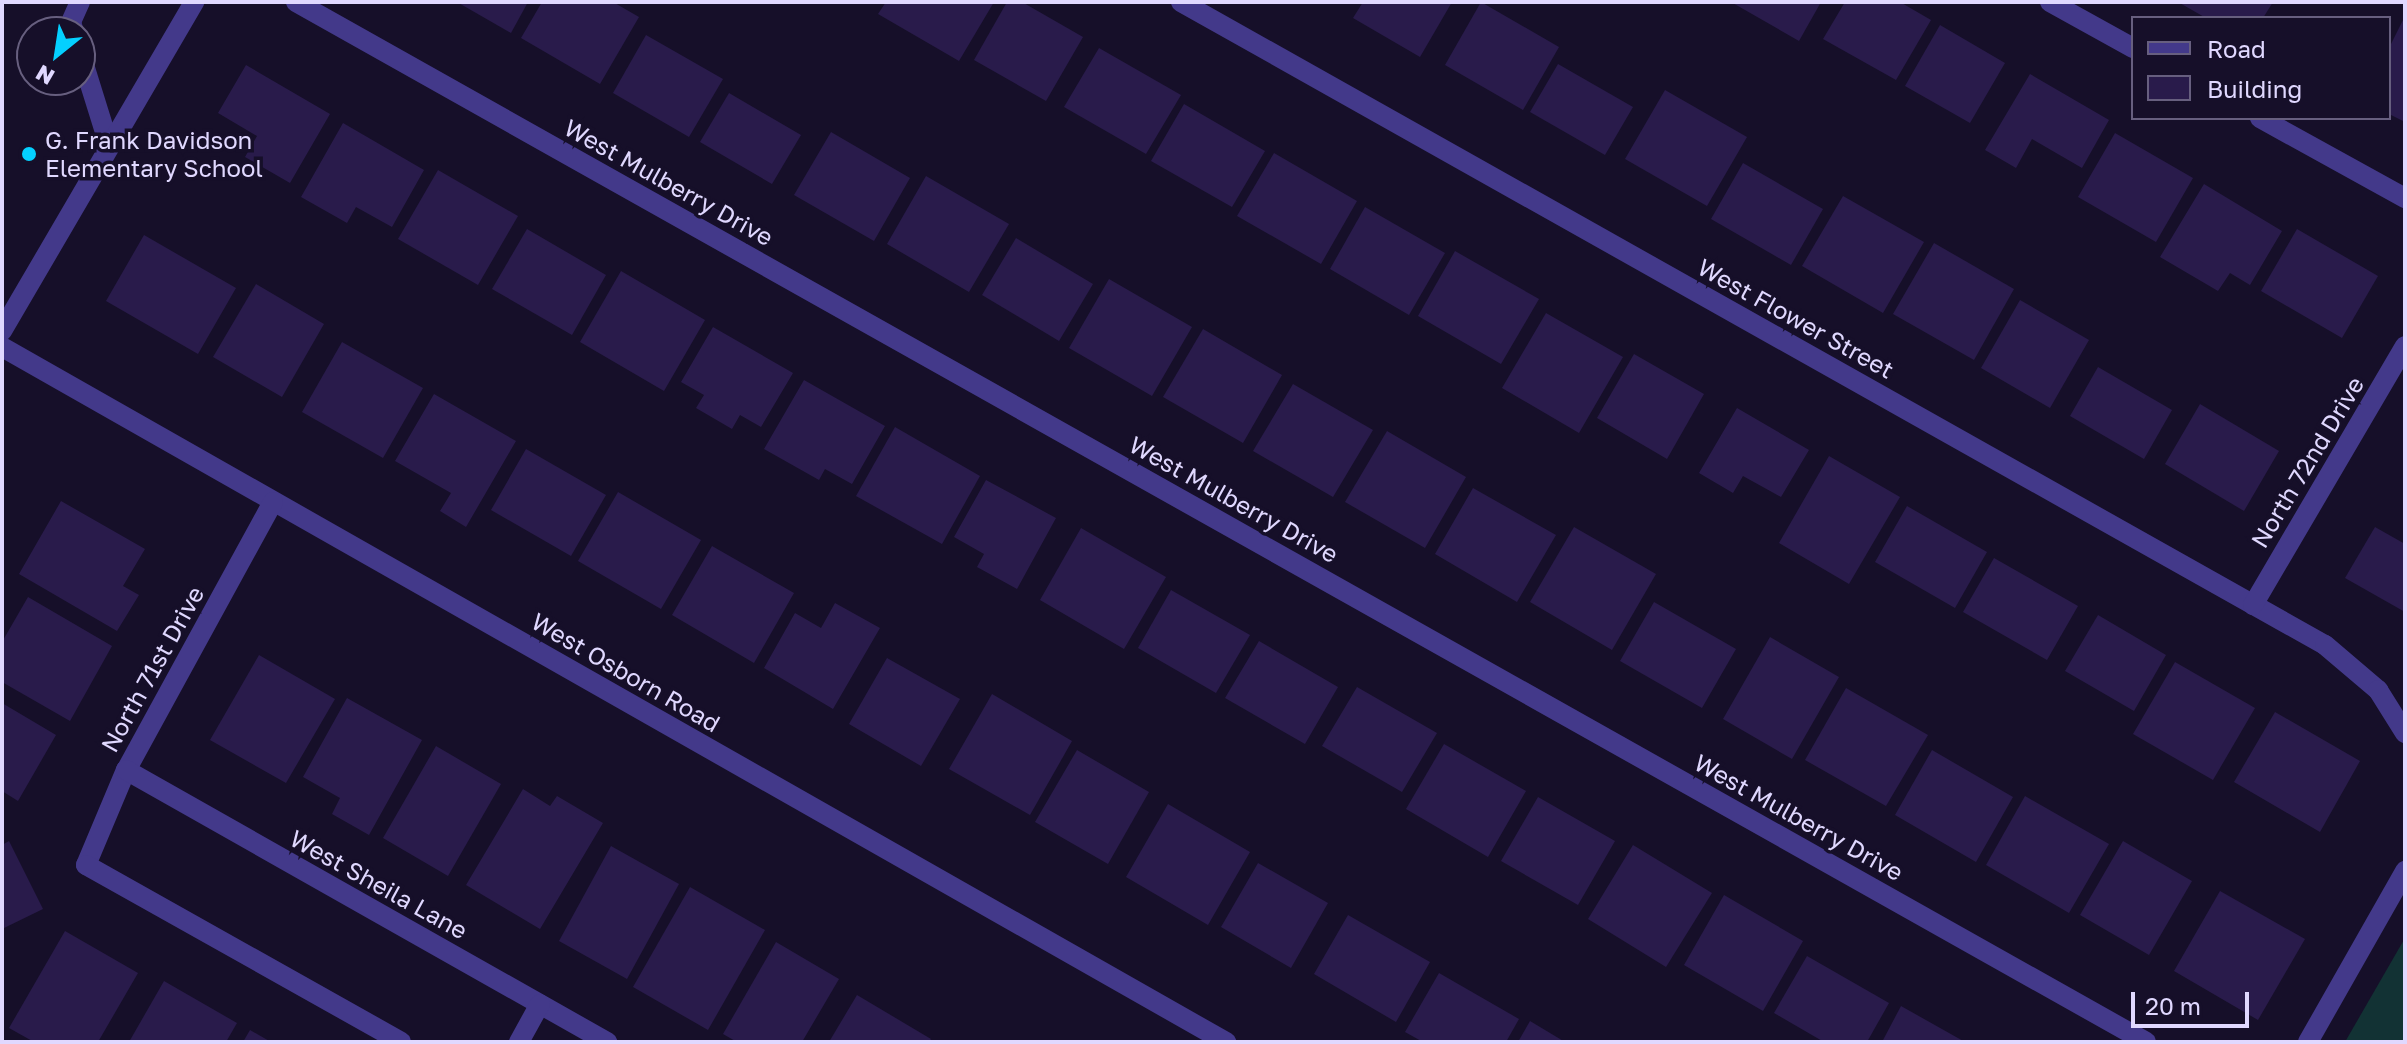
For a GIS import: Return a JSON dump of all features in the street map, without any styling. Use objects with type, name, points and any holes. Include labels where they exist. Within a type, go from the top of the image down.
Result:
[{"type":"street","points":[[2,331],[194,2]]},
{"type":"street","name":"West Mulberry Drive","points":[[296,2],[2146,1042]]},
{"type":"street","name":"West Flower Street","points":[[1181,2],[2325,645],[2378,690],[2405,733]]},
{"type":"street","points":[[2050,2],[2131,47]]},
{"type":"street","points":[[94,96],[109,145]]},
{"type":"street","points":[[2264,120],[2405,198]]},
{"type":"street","name":"North 72nd Drive","points":[[2253,605],[2405,346]]},
{"type":"street","name":"West Osborn Road","points":[[2,347],[1226,1042]]},
{"type":"street","name":"North 71st Drive","points":[[273,502],[126,770],[86,865],[401,1042]]},
{"type":"street","name":"West Sheila Lane","points":[[126,770],[607,1042]]},
{"type":"street","points":[[2308,1042],[2405,871]]},
{"type":"street","points":[[519,1042],[540,1004]]},
{"type":"green space","points":[[2405,938],[2405,1042],[2345,1042]]},
{"type":"building","points":[[457,2],[528,2],[511,33]]},
{"type":"building","points":[[542,2],[613,2],[639,17],[600,84],[521,38]]},
{"type":"building","points":[[886,2],[994,2],[959,61],[878,14]]},
{"type":"building","points":[[1007,2],[1022,2],[1083,37],[1046,101],[974,60]]},
{"type":"building","points":[[1363,2],[1452,2],[1420,57],[1353,18]]},
{"type":"building","points":[[1481,2],[1559,47],[1523,110],[1445,65]]},
{"type":"building","points":[[1731,2],[1821,2],[1799,41]]},
{"type":"building","points":[[1845,2],[1900,2],[1931,20],[1896,80],[1823,39]]},
{"type":"building","points":[[2178,2],[2273,2],[2264,16],[2202,16]]},
{"type":"building","points":[[2405,16],[2405,122],[2391,115],[2391,44]]},
{"type":"building","points":[[1940,25],[2005,63],[1970,123],[1905,86]]},
{"type":"building","points":[[646,35],[723,79],[689,137],[613,93]]},
{"type":"building","points":[[1099,48],[1181,95],[1146,154],[1064,107]]},
{"type":"building","points":[[1558,64],[1633,107],[1605,155],[1530,112]]},
{"type":"building","points":[[246,65],[330,114],[290,183],[245,157],[257,136],[218,113]]},
{"type":"building","points":[[2030,74],[2109,120],[2082,168],[2032,139],[2016,168],[1985,150]]},
{"type":"building","points":[[1665,90],[1747,137],[1707,206],[1625,159]]},
{"type":"building","points":[[729,93],[801,135],[772,184],[700,142]]},
{"type":"building","points":[[1184,104],[1265,151],[1232,207],[1151,161]]},
{"type":"building","points":[[343,123],[424,170],[392,227],[356,207],[347,223],[301,197]]},
{"type":"building","points":[[831,132],[910,178],[874,241],[794,195]]},
{"type":"building","points":[[2115,133],[2193,178],[2156,242],[2078,197]]},
{"type":"building","points":[[1274,153],[1357,201],[1321,264],[1237,216]]},
{"type":"building","points":[[1743,163],[1823,209],[1791,265],[1711,219]]},
{"type":"building","points":[[438,170],[518,216],[478,285],[398,239]]},
{"type":"building","points":[[926,176],[1009,224],[969,292],[887,244]]},
{"type":"building","points":[[2204,184],[2282,231],[2250,285],[2230,273],[2218,291],[2160,257]]},
{"type":"building","points":[[1843,196],[1924,242],[1883,313],[1802,266]]},
{"type":"building","points":[[1365,207],[1445,253],[1409,315],[1330,269]]},
{"type":"building","points":[[527,229],[606,275],[572,335],[492,289]]},
{"type":"building","points":[[2297,229],[2378,276],[2342,338],[2261,291]]},
{"type":"building","points":[[144,235],[236,288],[198,354],[106,301]]},
{"type":"building","points":[[1016,238],[1093,284],[1059,341],[982,295]]},
{"type":"building","points":[[1934,243],[2014,289],[1974,360],[1893,314]]},
{"type":"building","points":[[1455,251],[1539,299],[1501,364],[1418,316]]},
{"type":"building","points":[[621,271],[705,320],[664,391],[580,342]]},
{"type":"building","points":[[1109,279],[1192,327],[1152,396],[1069,348]]},
{"type":"building","points":[[256,284],[324,324],[282,397],[213,357]]},
{"type":"building","points":[[2020,300],[2089,340],[2050,408],[1981,368]]},
{"type":"building","points":[[1546,313],[1623,357],[1579,433],[1502,388]]},
{"type":"building","points":[[713,327],[793,373],[761,427],[740,415],[732,429],[696,408],[704,395],[681,382]]},
{"type":"building","points":[[1203,329],[1282,375],[1243,443],[1163,397]]},
{"type":"building","points":[[342,342],[423,388],[383,458],[302,412]]},
{"type":"building","points":[[1634,354],[1704,394],[1667,459],[1597,418]]},
{"type":"building","points":[[2098,367],[2172,410],[2144,459],[2070,416]]},
{"type":"building","points":[[804,380],[885,426],[852,484],[825,469],[819,480],[764,449]]},
{"type":"building","points":[[1293,384],[1373,430],[1333,497],[1253,451]]},
{"type":"building","points":[[434,394],[516,441],[466,527],[440,511],[451,493],[395,461]]},
{"type":"building","points":[[2200,404],[2279,451],[2244,511],[2165,464]]},
{"type":"building","points":[[1737,408],[1809,450],[1781,497],[1743,476],[1733,493],[1699,473]]},
{"type":"building","points":[[895,427],[980,476],[942,544],[856,496]]},
{"type":"building","points":[[1387,431],[1466,477],[1425,548],[1345,502]]},
{"type":"building","points":[[526,449],[606,495],[571,556],[491,510]]},
{"type":"building","points":[[1829,456],[1900,497],[1849,584],[1779,543]]},
{"type":"building","points":[[986,480],[1056,518],[1017,589],[977,567],[984,554],[954,537]]},
{"type":"building","points":[[1473,488],[1556,535],[1517,602],[1435,554]]},
{"type":"building","points":[[618,492],[701,540],[661,609],[578,561]]},
{"type":"building","points":[[61,501],[145,549],[123,586],[139,595],[117,631],[19,574]]},
{"type":"building","points":[[1907,506],[1987,552],[1955,608],[1875,562]]},
{"type":"building","points":[[1574,527],[1656,574],[1612,650],[1530,602]]},
{"type":"building","points":[[2375,527],[2405,544],[2405,612],[2345,578]]},
{"type":"building","points":[[1081,528],[1166,577],[1124,649],[1040,600]]},
{"type":"building","points":[[712,546],[794,593],[754,663],[672,615]]},
{"type":"building","points":[[1994,558],[2078,606],[2047,660],[1963,612]]},
{"type":"building","points":[[1171,590],[1250,635],[1216,693],[1138,648]]},
{"type":"building","points":[[28,597],[112,646],[70,721],[2,682],[2,642]]},
{"type":"building","points":[[1654,602],[1736,649],[1702,708],[1620,661]]},
{"type":"building","points":[[835,603],[880,628],[833,709],[764,668],[795,613],[821,628]]},
{"type":"building","points":[[2098,615],[2166,655],[2134,711],[2065,671]]},
{"type":"building","points":[[1770,637],[1839,677],[1792,759],[1723,719]]},
{"type":"building","points":[[1259,641],[1338,687],[1305,744],[1225,698]]},
{"type":"building","points":[[259,655],[335,699],[286,783],[210,740]]},
{"type":"building","points":[[887,658],[960,699],[921,766],[849,724]]},
{"type":"building","points":[[2175,662],[2255,708],[2213,780],[2133,734]]},
{"type":"building","points":[[1357,687],[1437,733],[1402,792],[1322,746]]},
{"type":"building","points":[[1846,688],[1928,735],[1886,806],[1805,760]]},
{"type":"building","points":[[992,694],[1072,741],[1030,815],[949,769]]},
{"type":"building","points":[[347,698],[422,740],[369,835],[332,814],[340,798],[303,777]]},
{"type":"building","points":[[2,703],[56,735],[18,801],[2,791]]},
{"type":"building","points":[[2275,712],[2360,761],[2320,832],[2234,782]]},
{"type":"building","points":[[1444,744],[1526,791],[1488,857],[1406,809]]},
{"type":"building","points":[[436,746],[501,784],[448,876],[383,838]]},
{"type":"building","points":[[1077,750],[1149,792],[1108,864],[1035,822]]},
{"type":"building","points":[[1932,750],[2013,797],[1976,862],[1895,815]]},
{"type":"building","points":[[523,789],[550,806],[557,796],[603,823],[540,929],[466,885]]},
{"type":"building","points":[[2025,796],[2109,844],[2069,913],[1986,865]]},
{"type":"building","points":[[1538,797],[1615,841],[1578,905],[1501,861]]},
{"type":"building","points":[[1168,804],[1250,852],[1208,925],[1126,877]]},
{"type":"building","points":[[9,841],[43,909],[2,929],[2,845]]},
{"type":"building","points":[[2123,841],[2192,881],[2149,955],[2080,915]]},
{"type":"building","points":[[1633,845],[1712,893],[1666,967],[1588,919]]},
{"type":"building","points":[[611,846],[679,884],[627,979],[559,941]]},
{"type":"building","points":[[1258,863],[1328,903],[1291,968],[1221,927]]},
{"type":"building","points":[[690,887],[765,930],[708,1030],[633,987]]},
{"type":"building","points":[[2220,891],[2305,939],[2258,1020],[2174,971]]},
{"type":"building","points":[[1724,895],[1803,941],[1763,1011],[1684,965]]},
{"type":"building","points":[[1348,915],[1430,962],[1396,1022],[1314,974]]},
{"type":"building","points":[[65,931],[138,973],[98,1042],[34,1042],[9,1028]]},
{"type":"building","points":[[776,942],[839,979],[802,1042],[737,1042],[723,1034]]},
{"type":"building","points":[[1807,956],[1889,1003],[1867,1042],[1824,1042],[1774,1013]]},
{"type":"building","points":[[1439,973],[1519,1019],[1506,1042],[1423,1042],[1405,1032]]},
{"type":"building","points":[[164,981],[237,1023],[226,1042],[129,1042]]},
{"type":"building","points":[[857,995],[931,1039],[929,1042],[829,1042]]},
{"type":"building","points":[[1901,1006],[1965,1042],[1882,1042]]},
{"type":"building","points":[[1530,1021],[1565,1042],[1518,1042]]},
{"type":"building","points":[[250,1030],[271,1042],[243,1042]]},
{"type":"place","name":"G. Frank Davidson Elementary School","points":[[29,154]]}]
